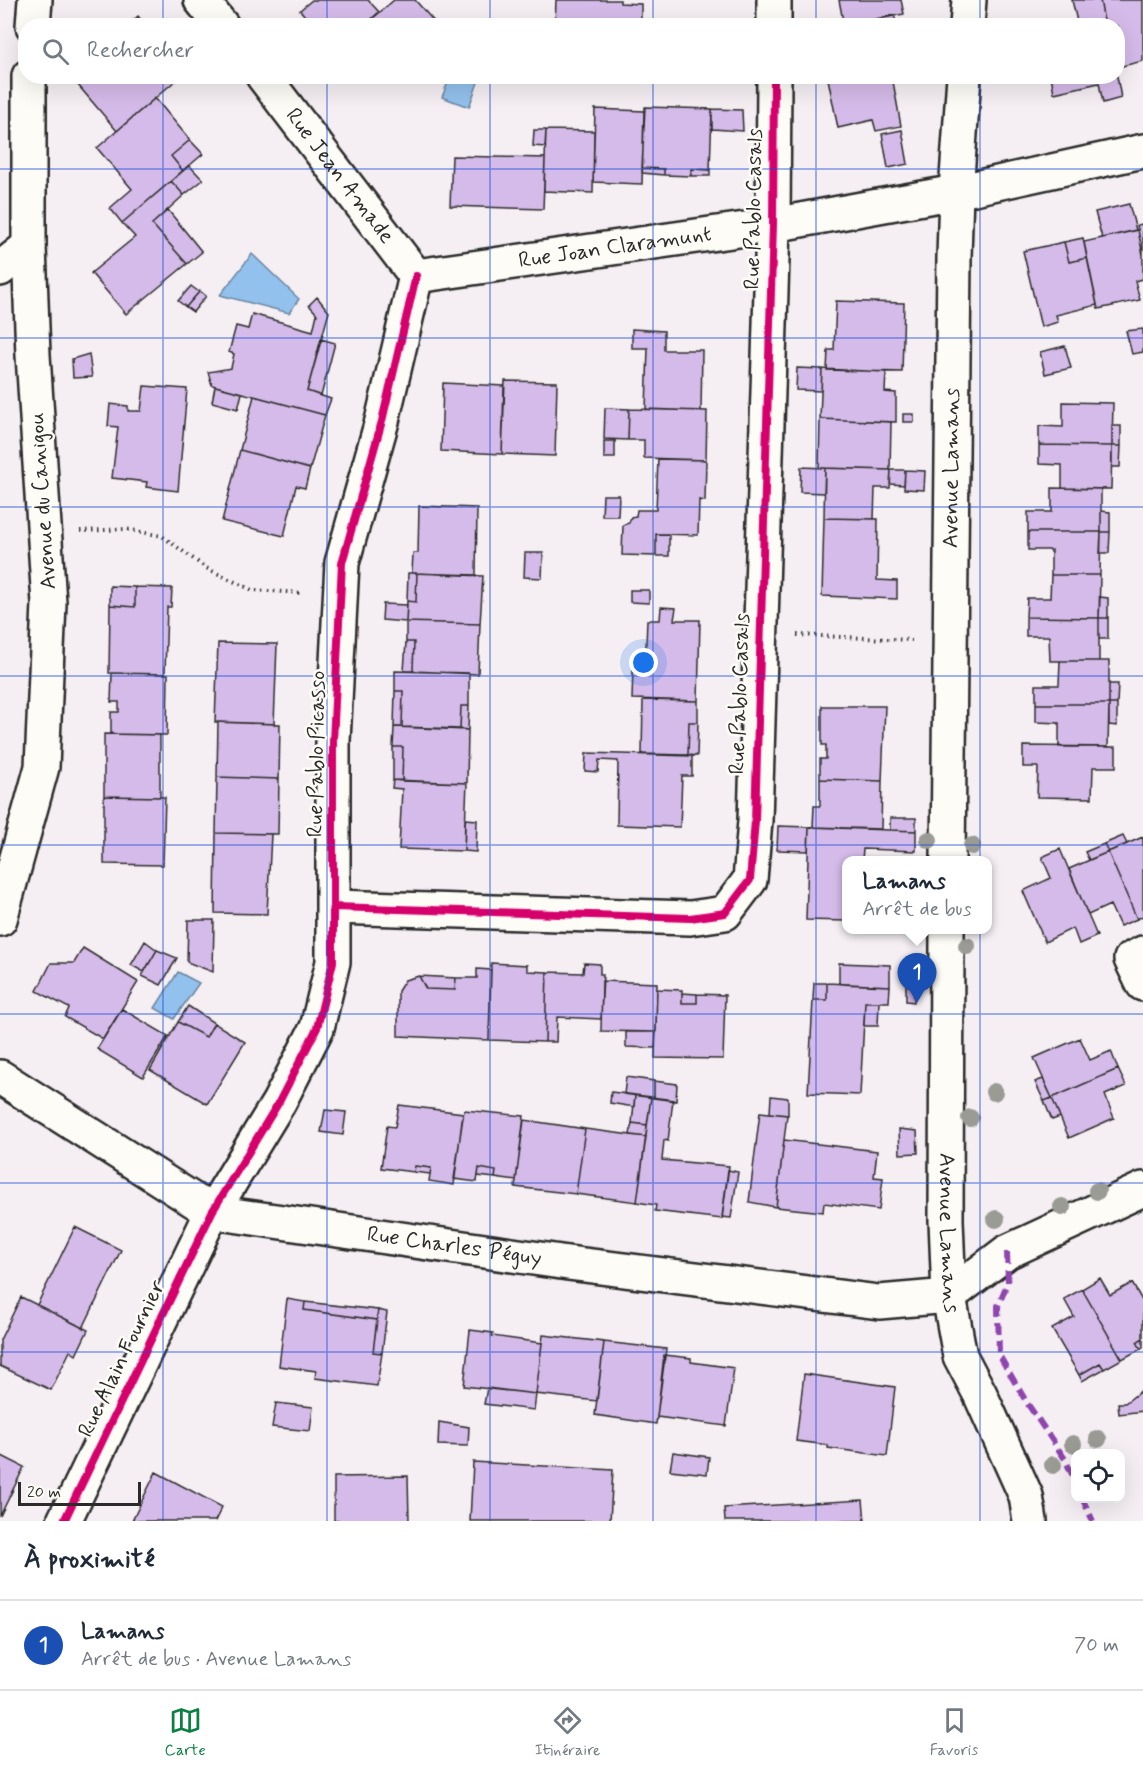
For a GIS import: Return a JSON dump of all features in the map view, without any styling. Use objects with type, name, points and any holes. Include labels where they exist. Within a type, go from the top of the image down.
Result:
[{"type":"street","points":[[33,18],[34,0]]},
{"type":"street","points":[[201,0],[216,18]]},
{"type":"street","points":[[774,0],[774,18]]},
{"type":"street","points":[[968,18],[969,0]]},
{"type":"street","name":"Avenue du Canigou","points":[[0,919],[42,767],[49,603],[33,355],[29,246],[29,84]]},
{"type":"street","name":"Rue Jean Amade","points":[[269,84],[416,276]]},
{"type":"street","name":"Rue Pablo Casals","points":[[334,907],[690,918],[725,913],[750,880],[755,820],[773,225],[774,84]]},
{"type":"street","name":"Avenue Lamans","points":[[948,856],[956,192],[963,84]]},
{"type":"street","name":"Rue Joan Claramunt","points":[[416,276],[773,225],[956,192],[1143,151]]},
{"type":"street","points":[[0,269],[29,246]]},
{"type":"street","name":"Rue Pablo Picasso","points":[[212,1212],[279,1102],[317,1028],[333,962],[333,741],[342,563],[382,421],[416,276]]},
{"type":"street","name":"Avenue Lamans","points":[[947,934],[946,1220],[949,1296],[960,1356],[980,1394],[1026,1496],[1030,1521]]},
{"type":"street","name":"Rue Charles Péguy","points":[[0,1077],[212,1212],[568,1263],[879,1302],[949,1296]]},
{"type":"street","points":[[949,1296],[1007,1252],[1143,1189]]},
{"type":"street","name":"Rue Alain Fournier","points":[[64,1521],[212,1212]]},
{"type":"path","points":[[45,532],[126,529],[162,536],[206,568],[252,590],[340,595]]},
{"type":"path","points":[[760,633],[949,642]]},
{"type":"water","points":[[447,84],[477,84],[469,107],[442,97]]},
{"type":"water","points":[[252,254],[299,299],[289,313],[220,295]]},
{"type":"water","points":[[178,972],[199,983],[174,1019],[155,1008]]},
{"type":"building","points":[[312,0],[368,0],[379,12],[373,18],[306,18],[300,10]]},
{"type":"building","points":[[394,0],[415,0],[431,18],[373,18]]},
{"type":"building","points":[[556,0],[620,0],[620,3],[641,4],[641,18],[555,18]]},
{"type":"building","points":[[839,0],[901,0],[904,14],[884,18],[842,18]]},
{"type":"building","points":[[1072,0],[1100,0],[1103,18],[1076,18]]},
{"type":"building","points":[[1100,0],[1143,0],[1143,61],[1125,65],[1125,18],[1103,18]]},
{"type":"building","points":[[79,84],[172,84],[117,131]]},
{"type":"building","points":[[829,84],[893,84],[901,126],[876,131],[873,120],[838,128]]},
{"type":"building","points":[[1052,84],[1094,84],[1054,93]]},
{"type":"building","points":[[1099,84],[1118,84],[1121,98],[1103,103]]},
{"type":"building","points":[[155,98],[190,140],[171,156],[183,171],[122,223],[110,208],[132,189],[97,148]]},
{"type":"building","points":[[645,107],[712,109],[710,170],[691,169],[691,176],[664,175],[664,169],[642,168]]},
{"type":"building","points":[[595,109],[644,111],[642,184],[593,182]]},
{"type":"building","points":[[712,109],[742,110],[743,131],[712,129]]},
{"type":"building","points":[[534,130],[546,130],[545,147],[533,146]]},
{"type":"building","points":[[546,130],[594,131],[593,193],[544,191]]},
{"type":"building","points":[[902,130],[908,164],[888,168],[882,134]]},
{"type":"building","points":[[190,140],[203,154],[183,171],[171,156]]},
{"type":"building","points":[[452,156],[545,158],[543,209],[450,206]]},
{"type":"building","points":[[189,165],[203,180],[184,195],[171,181]]},
{"type":"building","points":[[642,168],[664,169],[664,175],[642,173]]},
{"type":"building","points":[[691,169],[710,170],[710,176],[691,176]]},
{"type":"building","points":[[171,181],[184,195],[152,224],[187,264],[126,314],[91,273],[135,237],[122,223]]},
{"type":"building","points":[[1129,204],[1136,230],[1102,238],[1095,212]]},
{"type":"building","points":[[168,210],[202,252],[187,264],[152,224]]},
{"type":"building","points":[[1143,224],[1143,255],[1137,225]]},
{"type":"building","points":[[1138,230],[1143,255],[1143,279],[1135,281],[1140,300],[1098,309],[1084,242]]},
{"type":"building","points":[[1083,238],[1087,258],[1069,262],[1064,242]]},
{"type":"building","points":[[1064,242],[1069,262],[1087,258],[1097,305],[1056,315],[1058,322],[1041,327],[1023,251]]},
{"type":"building","points":[[191,286],[199,292],[186,307],[178,301]]},
{"type":"building","points":[[200,291],[206,296],[193,312],[186,307]]},
{"type":"building","points":[[317,297],[329,312],[307,391],[331,399],[325,415],[212,385],[208,372],[231,368],[234,354],[229,352],[236,326],[248,329],[252,314],[313,331],[317,314],[309,305]]},
{"type":"building","points":[[836,301],[904,303],[902,372],[827,370],[828,350],[834,350]]},
{"type":"building","points":[[632,329],[664,331],[664,350],[702,350],[701,411],[646,409],[648,348],[632,348]]},
{"type":"building","points":[[1143,329],[1143,352],[1132,354],[1126,331]]},
{"type":"building","points":[[321,339],[335,343],[321,396],[307,391]]},
{"type":"building","points":[[1065,346],[1071,368],[1045,374],[1040,352]]},
{"type":"building","points":[[89,354],[92,377],[73,378],[72,359]]},
{"type":"building","points":[[797,368],[822,369],[821,391],[796,390]]},
{"type":"building","points":[[822,369],[886,372],[885,392],[896,393],[896,422],[820,419]]},
{"type":"building","points":[[505,381],[557,382],[555,456],[502,454]]},
{"type":"building","points":[[443,383],[504,386],[502,454],[441,451]]},
{"type":"building","points":[[144,386],[187,389],[178,491],[146,487],[147,482],[112,478],[118,427],[108,426],[110,404],[128,406],[128,411],[141,411]]},
{"type":"building","points":[[215,386],[242,393],[238,409],[212,402]]},
{"type":"building","points":[[254,396],[325,415],[310,469],[240,450]]},
{"type":"building","points":[[1063,402],[1113,403],[1112,446],[1039,445],[1039,426],[1063,427]]},
{"type":"building","points":[[605,408],[629,409],[628,440],[604,439]]},
{"type":"building","points":[[629,409],[707,411],[706,460],[644,458],[644,440],[628,440]]},
{"type":"building","points":[[903,414],[914,414],[914,422],[903,422]]},
{"type":"building","points":[[820,419],[891,422],[890,470],[819,468]]},
{"type":"building","points":[[1112,426],[1121,426],[1121,446],[1112,446]]},
{"type":"building","points":[[604,441],[615,441],[615,458],[604,458]]},
{"type":"building","points":[[1039,445],[1112,446],[1111,489],[1062,488],[1062,465],[1039,464]]},
{"type":"building","points":[[1112,446],[1121,446],[1120,467],[1112,467]]},
{"type":"building","points":[[240,450],[310,469],[305,488],[296,486],[284,536],[222,521]]},
{"type":"building","points":[[658,459],[706,460],[705,501],[699,500],[698,535],[656,534],[656,556],[622,555],[623,525],[629,523],[631,517],[636,516],[637,510],[656,510]]},
{"type":"building","points":[[801,467],[825,468],[824,493],[800,492]]},
{"type":"building","points":[[825,468],[891,470],[890,488],[875,488],[874,519],[824,518]]},
{"type":"building","points":[[891,470],[905,470],[904,485],[890,484]]},
{"type":"building","points":[[905,470],[925,471],[924,490],[904,489]]},
{"type":"building","points":[[1052,488],[1101,489],[1101,532],[1028,532],[1028,512],[1052,512]]},
{"type":"building","points":[[603,495],[619,495],[618,516],[602,516]]},
{"type":"building","points":[[419,506],[477,508],[476,575],[412,573],[413,553],[418,553]]},
{"type":"building","points":[[1101,511],[1110,512],[1110,532],[1101,532]]},
{"type":"building","points":[[824,518],[878,519],[877,580],[897,581],[897,599],[822,596]]},
{"type":"building","points":[[1028,532],[1101,532],[1100,575],[1051,575],[1051,550],[1028,550]]},
{"type":"building","points":[[1101,532],[1110,532],[1109,553],[1100,553]]},
{"type":"building","points":[[656,534],[669,534],[669,556],[656,556]]},
{"type":"building","points":[[525,553],[543,553],[542,578],[524,577]]},
{"type":"building","points":[[408,573],[417,573],[416,602],[407,601]]},
{"type":"building","points":[[417,573],[483,576],[480,624],[406,622],[407,601],[416,602]]},
{"type":"building","points":[[1051,575],[1100,575],[1099,618],[1026,617],[1027,598],[1050,598]]},
{"type":"building","points":[[110,586],[135,587],[135,607],[110,605]]},
{"type":"building","points":[[135,587],[172,588],[171,607],[167,607],[165,674],[109,673],[110,605],[135,607]]},
{"type":"building","points":[[630,590],[649,590],[649,603],[630,602]]},
{"type":"building","points":[[1100,597],[1108,598],[1108,618],[1099,618]]},
{"type":"building","points":[[383,604],[407,605],[406,622],[382,620]]},
{"type":"building","points":[[661,607],[676,608],[674,620],[700,620],[698,701],[632,699],[633,670],[645,670],[647,620],[660,620]]},
{"type":"building","points":[[1026,617],[1099,618],[1099,661],[1050,661],[1049,636],[1026,636]]},
{"type":"building","points":[[1099,618],[1108,618],[1108,639],[1099,639]]},
{"type":"building","points":[[406,622],[480,624],[478,674],[413,671],[414,642],[406,642]]},
{"type":"building","points":[[406,642],[414,642],[413,671],[404,671]]},
{"type":"building","points":[[218,643],[277,644],[274,724],[215,722]]},
{"type":"building","points":[[1060,661],[1109,661],[1109,704],[1036,704],[1036,685],[1059,685]]},
{"type":"building","points":[[395,671],[469,673],[469,706],[461,706],[460,729],[402,727],[403,691],[395,691]]},
{"type":"building","points":[[112,673],[168,674],[167,735],[111,734],[111,712],[119,712],[119,702],[111,702]]},
{"type":"building","points":[[1109,684],[1118,684],[1117,704],[1109,704]]},
{"type":"building","points":[[395,691],[403,691],[402,727],[394,727]]},
{"type":"building","points":[[643,700],[698,701],[698,722],[689,722],[688,755],[642,754]]},
{"type":"building","points":[[1036,704],[1109,704],[1108,747],[1059,747],[1059,723],[1036,722]]},
{"type":"building","points":[[1109,704],[1117,704],[1117,726],[1109,725]]},
{"type":"building","points":[[461,706],[469,706],[468,730],[460,729]]},
{"type":"building","points":[[822,706],[885,706],[882,781],[820,779],[820,759],[826,759],[826,745],[822,745]]},
{"type":"building","points":[[218,722],[280,724],[279,779],[217,777]]},
{"type":"building","points":[[689,722],[698,722],[697,756],[688,755]]},
{"type":"building","points":[[394,727],[468,730],[467,783],[402,781],[403,747],[393,747]]},
{"type":"building","points":[[104,734],[160,735],[160,797],[104,796]]},
{"type":"building","points":[[1023,746],[1116,747],[1116,767],[1093,767],[1092,798],[1037,797],[1038,767],[1023,767]]},
{"type":"building","points":[[393,747],[403,747],[402,781],[393,780]]},
{"type":"building","points":[[586,753],[692,756],[692,776],[682,776],[680,827],[617,825],[618,761],[599,760],[598,772],[585,771]]},
{"type":"building","points":[[217,777],[279,779],[278,834],[216,833]]},
{"type":"building","points":[[820,779],[882,781],[881,829],[813,827],[814,806],[820,806]]},
{"type":"building","points":[[393,780],[467,783],[464,851],[399,849],[402,789],[392,788]]},
{"type":"building","points":[[104,796],[165,797],[163,865],[104,864]]},
{"type":"building","points":[[890,818],[916,818],[916,831],[890,830]]},
{"type":"building","points":[[465,819],[477,820],[476,852],[464,851]]},
{"type":"building","points":[[778,826],[809,827],[808,851],[777,850]]},
{"type":"building","points":[[809,827],[916,831],[916,851],[863,849],[862,856],[842,856],[842,921],[806,920]]},
{"type":"building","points":[[216,833],[271,834],[267,914],[215,913]]},
{"type":"building","points":[[1123,836],[1127,844],[1108,852],[1104,844]]},
{"type":"building","points":[[1143,837],[1143,916],[1137,919],[1108,852]]},
{"type":"building","points":[[1104,844],[1108,852],[1089,860],[1085,852]]},
{"type":"building","points":[[1060,849],[1097,936],[1079,944],[1073,928],[1045,942],[1023,891],[1051,878],[1042,857]]},
{"type":"building","points":[[1108,852],[1137,919],[1120,926],[1110,905],[1088,915],[1069,869]]},
{"type":"building","points":[[188,920],[214,920],[213,972],[187,962]]},
{"type":"building","points":[[145,941],[157,950],[144,972],[131,965]]},
{"type":"building","points":[[83,948],[138,982],[103,1039],[65,1017],[69,1008],[37,991],[51,963],[74,963]]},
{"type":"building","points":[[157,950],[177,958],[161,985],[142,976]]},
{"type":"building","points":[[906,960],[913,960],[914,1002],[906,1001]]},
{"type":"building","points":[[491,963],[527,965],[527,971],[547,972],[545,1042],[489,1040]]},
{"type":"building","points":[[584,963],[600,964],[600,974],[603,974],[601,1019],[557,1017],[556,1042],[545,1042],[547,972],[583,973]]},
{"type":"building","points":[[839,963],[890,965],[890,986],[839,984]]},
{"type":"building","points":[[477,969],[491,970],[489,1040],[398,1036],[398,991],[405,980],[419,976],[426,989],[455,990],[456,978],[477,978]]},
{"type":"building","points":[[419,976],[456,978],[455,990],[426,989]]},
{"type":"building","points":[[602,981],[657,983],[656,1032],[601,1031]]},
{"type":"building","points":[[814,983],[827,983],[827,1000],[813,1000]]},
{"type":"building","points":[[827,983],[890,986],[889,1002],[865,1002],[860,1095],[808,1093],[813,1000],[827,1000]]},
{"type":"building","points":[[657,989],[682,990],[682,1003],[697,1003],[697,994],[725,995],[723,1059],[655,1058]]},
{"type":"building","points":[[682,993],[697,994],[697,1003],[682,1003]]},
{"type":"building","points":[[865,1002],[879,1002],[878,1026],[864,1026]]},
{"type":"building","points":[[188,1006],[214,1023],[206,1037],[178,1022]]},
{"type":"building","points":[[122,1009],[168,1036],[143,1077],[97,1049]]},
{"type":"building","points":[[178,1022],[206,1037],[214,1023],[245,1042],[207,1104],[150,1070]]},
{"type":"building","points":[[626,1032],[656,1032],[655,1048],[626,1047]]},
{"type":"building","points":[[1080,1038],[1090,1060],[1111,1051],[1118,1069],[1052,1098],[1034,1058]]},
{"type":"building","points":[[1118,1069],[1126,1086],[1105,1095],[1114,1118],[1069,1138],[1052,1098]]},
{"type":"building","points":[[626,1077],[654,1081],[654,1098],[624,1094]]},
{"type":"building","points":[[1043,1079],[1052,1098],[1044,1101],[1035,1082]]},
{"type":"building","points":[[654,1081],[677,1084],[676,1101],[654,1098]]},
{"type":"building","points":[[611,1092],[635,1095],[634,1107],[610,1103]]},
{"type":"building","points":[[635,1095],[651,1097],[647,1125],[632,1123]]},
{"type":"building","points":[[771,1096],[788,1098],[788,1115],[770,1113]]},
{"type":"building","points":[[651,1097],[673,1100],[668,1141],[664,1140],[662,1160],[729,1166],[722,1219],[655,1211],[656,1205],[637,1202]]},
{"type":"building","points":[[1052,1098],[1060,1117],[1052,1120],[1044,1101]]},
{"type":"building","points":[[399,1105],[463,1113],[454,1185],[429,1181],[431,1168],[415,1166],[414,1172],[381,1168],[387,1126],[395,1127]]},
{"type":"building","points":[[325,1110],[346,1112],[343,1135],[321,1132]]},
{"type":"building","points":[[464,1110],[524,1116],[516,1181],[495,1178],[496,1171],[479,1168],[477,1182],[454,1179]]},
{"type":"building","points":[[760,1112],[787,1115],[776,1207],[749,1202]]},
{"type":"building","points":[[524,1120],[585,1129],[576,1194],[515,1187]]},
{"type":"building","points":[[632,1123],[647,1125],[646,1137],[630,1135]]},
{"type":"building","points":[[585,1129],[646,1137],[637,1202],[576,1194]]},
{"type":"building","points":[[899,1129],[917,1131],[918,1153],[900,1154]]},
{"type":"building","points":[[784,1140],[877,1151],[874,1177],[883,1178],[879,1210],[824,1203],[823,1212],[776,1207]]},
{"type":"building","points":[[415,1166],[431,1168],[430,1174],[414,1172]]},
{"type":"building","points":[[479,1168],[496,1171],[495,1178],[478,1176]]},
{"type":"building","points":[[728,1170],[738,1172],[731,1218],[722,1217]]},
{"type":"building","points":[[75,1227],[121,1250],[83,1328],[37,1305]]},
{"type":"building","points":[[1100,1278],[1110,1295],[1132,1283],[1143,1302],[1143,1338],[1137,1342],[1141,1349],[1122,1359],[1082,1289]]},
{"type":"building","points":[[1082,1289],[1122,1359],[1104,1369],[1100,1363],[1079,1375],[1052,1329],[1074,1317],[1064,1299]]},
{"type":"building","points":[[21,1297],[88,1330],[76,1355],[70,1351],[51,1390],[0,1366],[0,1340]]},
{"type":"building","points":[[287,1299],[305,1302],[304,1310],[377,1320],[373,1352],[382,1353],[377,1386],[315,1378],[316,1371],[279,1366]]},
{"type":"building","points":[[305,1302],[378,1310],[377,1320],[304,1310]]},
{"type":"building","points":[[378,1310],[387,1312],[382,1353],[373,1352]]},
{"type":"building","points":[[470,1330],[493,1333],[492,1336],[542,1343],[536,1394],[464,1386]]},
{"type":"building","points":[[543,1335],[604,1342],[597,1401],[536,1394]]},
{"type":"building","points":[[1143,1338],[1143,1347],[1141,1349],[1137,1342]]},
{"type":"building","points":[[604,1342],[666,1349],[656,1424],[595,1415]]},
{"type":"building","points":[[664,1355],[691,1358],[691,1362],[734,1368],[726,1426],[657,1417]]},
{"type":"building","points":[[1100,1363],[1104,1369],[1082,1381],[1079,1375]]},
{"type":"building","points":[[804,1374],[895,1387],[887,1456],[796,1441]]},
{"type":"building","points":[[487,1388],[536,1394],[534,1410],[484,1404]]},
{"type":"building","points":[[1141,1391],[1143,1411],[1119,1414],[1118,1403],[1125,1403]]},
{"type":"building","points":[[276,1403],[313,1407],[310,1431],[272,1427]]},
{"type":"building","points":[[439,1422],[469,1427],[468,1446],[438,1445]]},
{"type":"building","points":[[673,1452],[709,1457],[707,1474],[670,1470]]},
{"type":"building","points":[[0,1455],[24,1467],[0,1516]]},
{"type":"building","points":[[473,1462],[613,1470],[610,1521],[470,1521]]},
{"type":"building","points":[[156,1472],[222,1507],[215,1521],[132,1521]]},
{"type":"building","points":[[408,1476],[409,1521],[334,1521],[334,1477]]},
{"type":"building","points":[[863,1500],[865,1521],[725,1521],[724,1508]]},
{"type":"marked path","points":[[1007,1252],[1008,1282],[998,1306],[999,1355],[1071,1472]]},
{"type":"marked path","points":[[1084,1503],[1093,1521]]},
{"type":"cycle path","points":[[334,907],[690,918],[725,913],[750,880],[755,821],[773,225],[774,84]]},
{"type":"cycle path","points":[[64,1521],[212,1212],[279,1102],[317,1028],[333,962],[333,741],[342,563],[382,421],[416,276]]},
{"type":"place","name":"Lamans","points":[[917,1003]]}]
